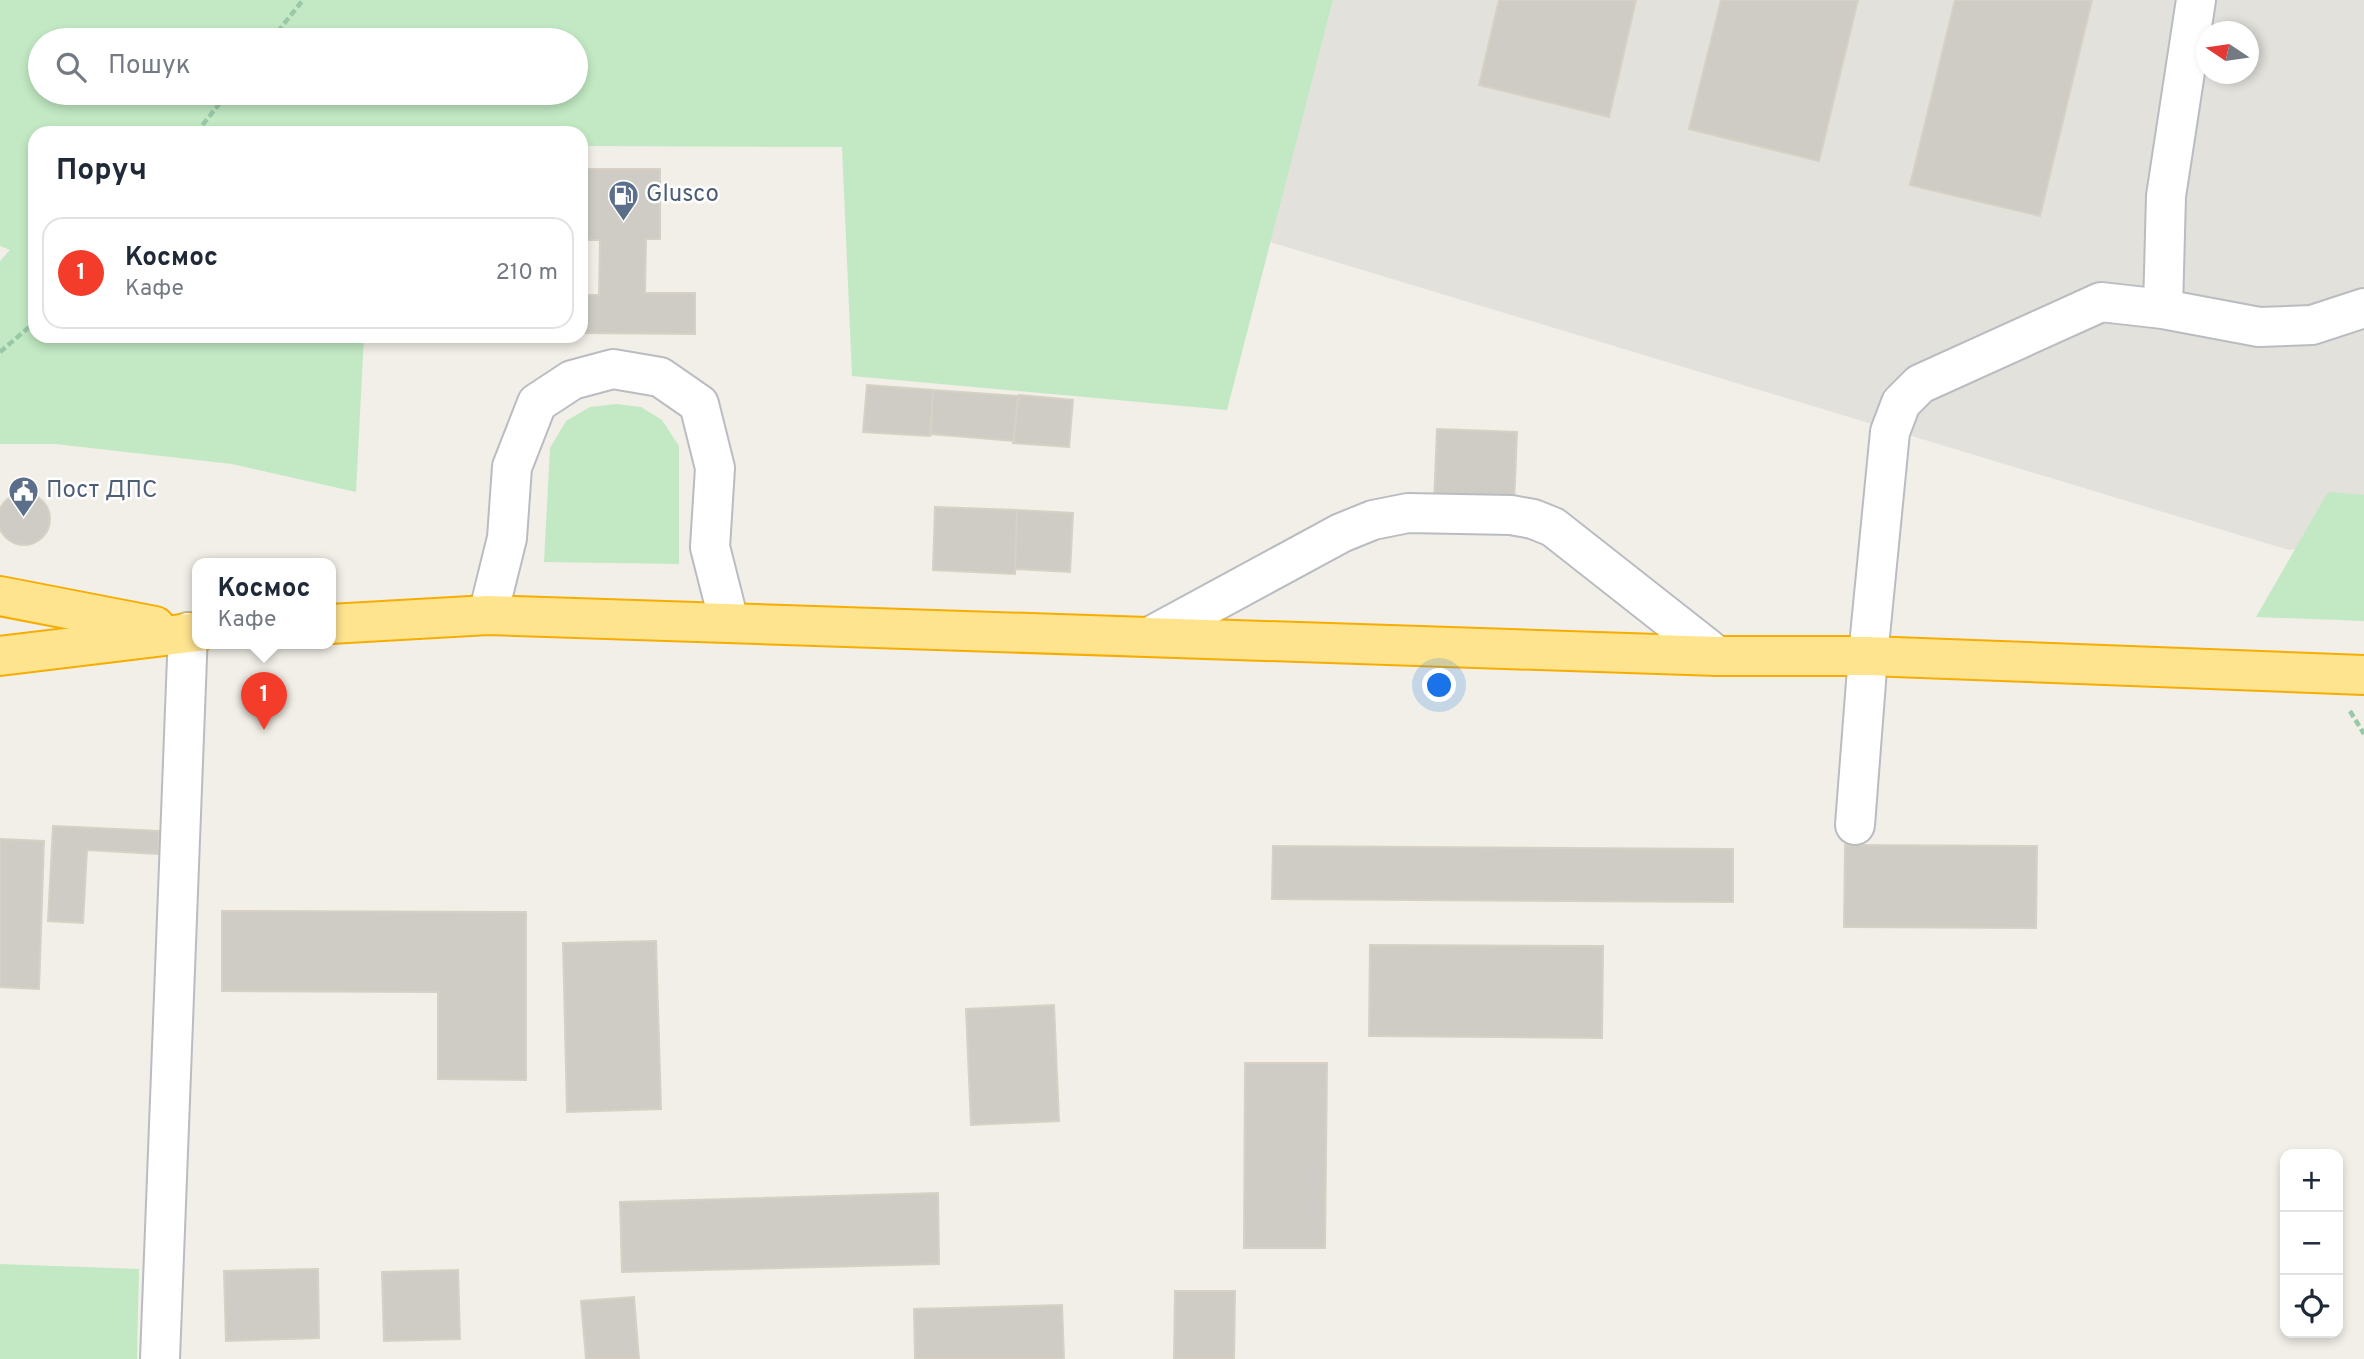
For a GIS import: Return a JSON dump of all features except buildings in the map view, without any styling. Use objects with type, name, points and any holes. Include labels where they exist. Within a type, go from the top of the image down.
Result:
[{"type":"highway","points":[[0,596],[192,632]]},
{"type":"highway","points":[[336,624],[488,615],[1717,656],[1868,656],[2364,675]]},
{"type":"highway","points":[[0,656],[192,632]]},
{"type":"lane","points":[[2163,309],[2166,196],[2196,0]]},
{"type":"lane","points":[[1855,825],[1890,432],[1900,403],[1920,384],[2101,302],[2163,309],[2259,327],[2312,325],[2364,308]]},
{"type":"lane","points":[[488,615],[507,538],[512,467],[537,403],[572,380],[613,369],[660,377],[699,404],[715,468],[710,547],[729,622]]},
{"type":"lane","points":[[1151,636],[1341,533],[1373,520],[1409,513],[1511,515],[1533,519],[1553,527],[1717,656]]},
{"type":"lane","points":[[160,1359],[192,649]]},
{"type":"path","points":[[281,28],[303,0]]},
{"type":"path","points":[[202,126],[218,105]]},
{"type":"path","points":[[0,352],[28,328]]},
{"type":"shaded area","points":[[1333,0],[2364,0],[2364,540],[2289,550],[1270,242]]},
{"type":"green space","points":[[0,0],[1333,0],[1227,410],[852,376],[842,147],[588,146],[588,126],[28,126],[28,343],[364,343],[356,492],[232,464],[55,444],[0,444],[0,261],[10,250],[0,246]]},
{"type":"green space","points":[[617,404],[641,407],[662,420],[679,446],[679,564],[544,562],[550,448],[566,421],[590,407]]},
{"type":"green space","points":[[2328,492],[2364,495],[2364,621],[2256,617]]},
{"type":"green space","points":[[0,1264],[139,1269],[137,1359],[0,1359]]},
{"type":"place","name":"Glusco","points":[[623,222]]},
{"type":"place","name":"Пост ДПС","points":[[23,518]]},
{"type":"place","name":"Космос","points":[[264,730]]}]
